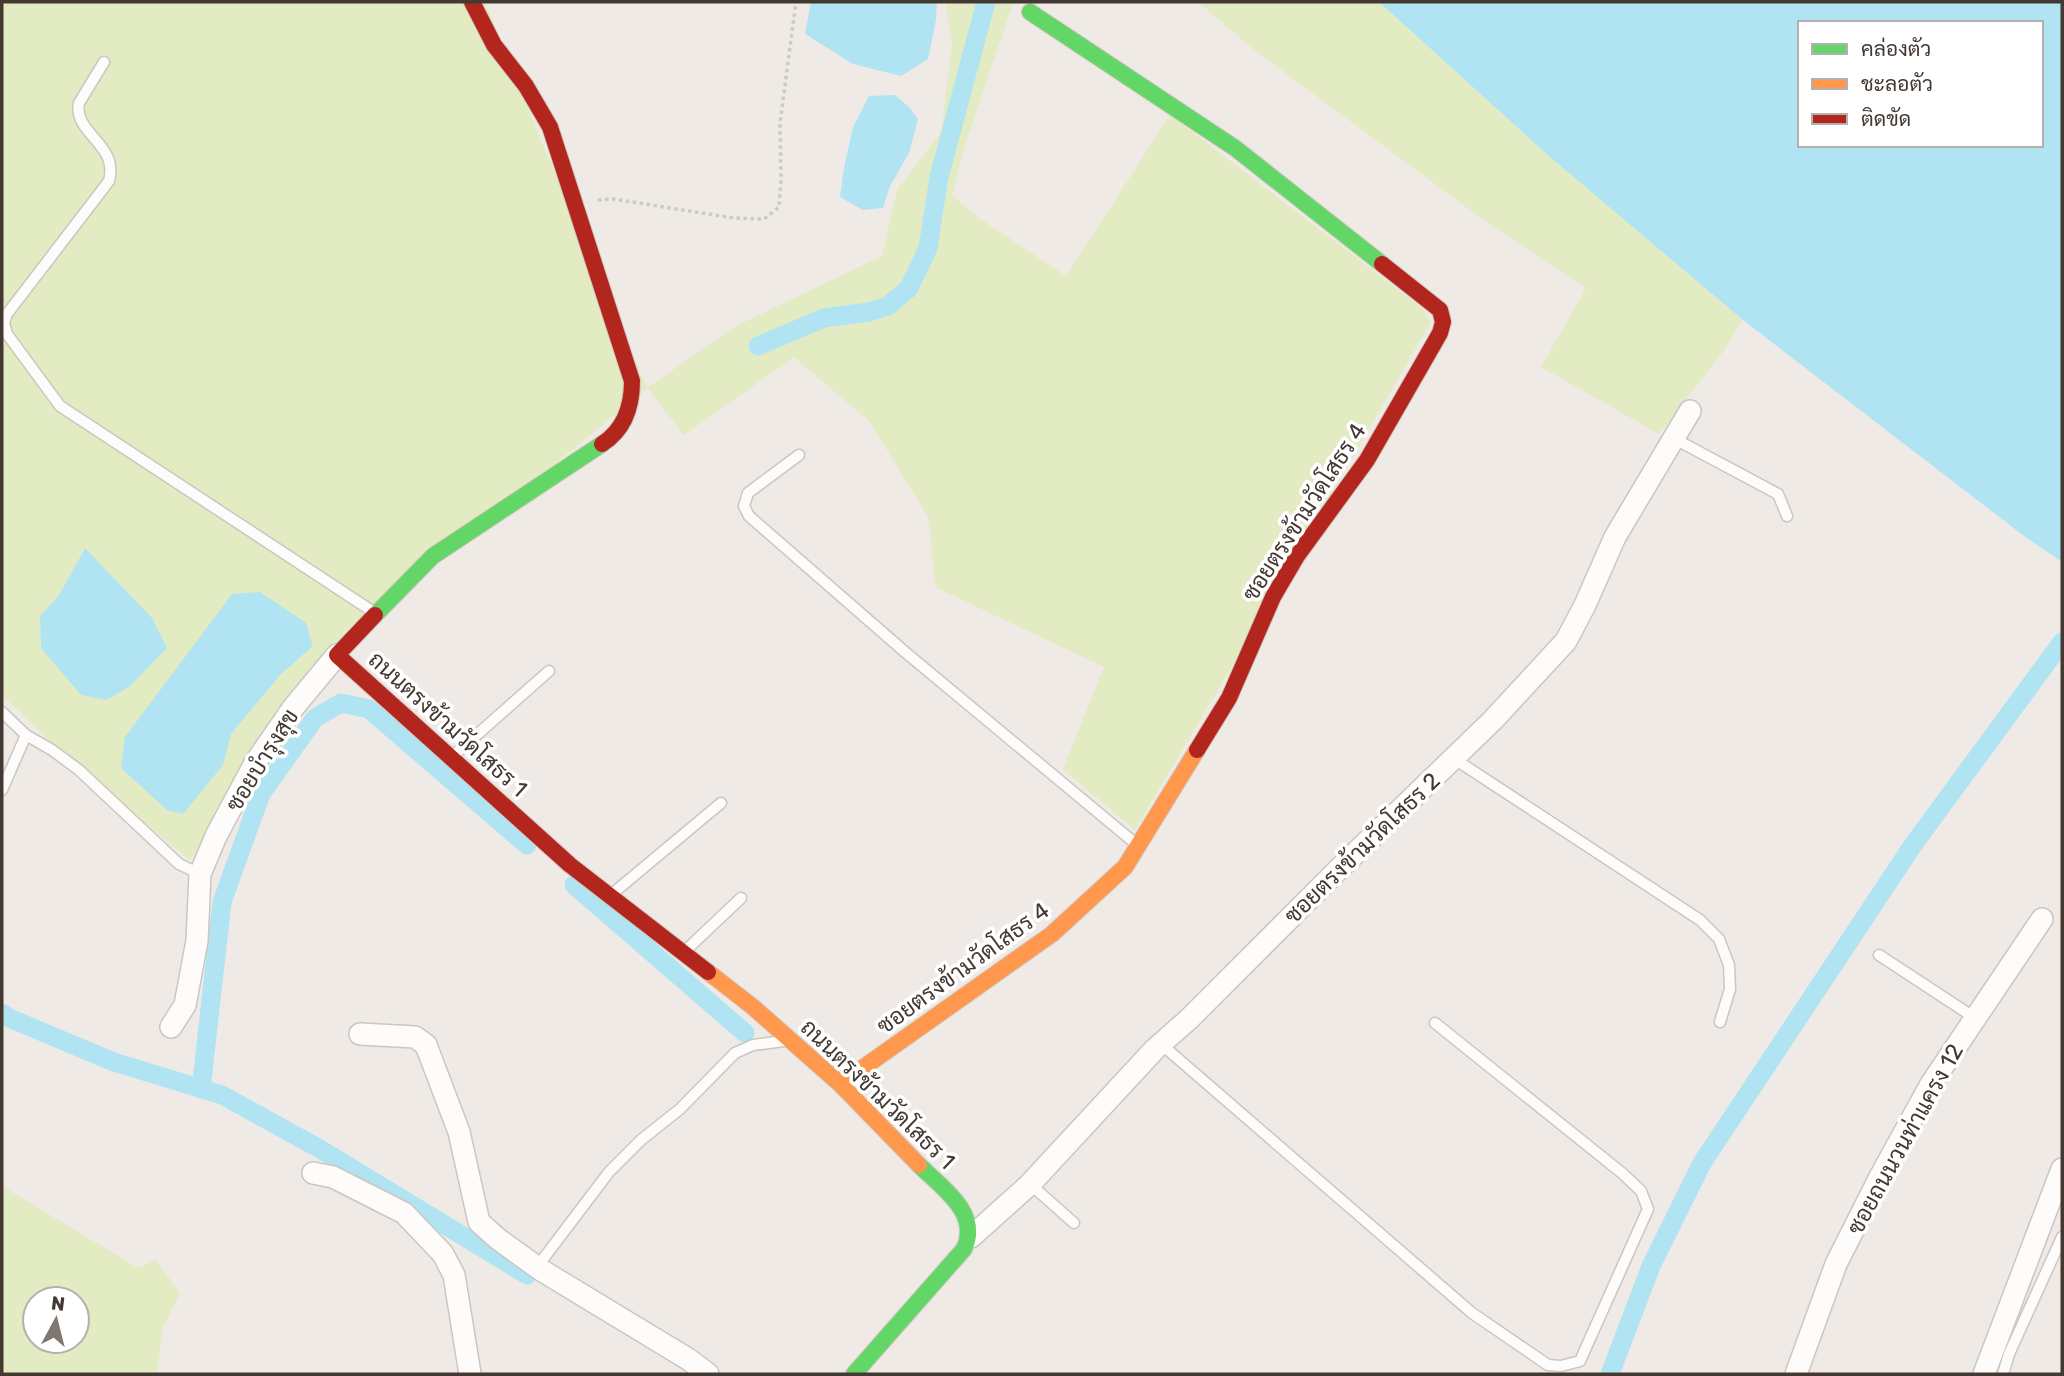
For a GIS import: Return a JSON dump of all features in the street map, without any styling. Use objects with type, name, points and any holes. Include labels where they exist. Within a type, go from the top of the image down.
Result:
[{"type":"street","name":"ถนนตรงข้ามวัดโสธร 1","points":[[472,2],[494,45],[526,86],[550,127],[632,381],[633,396],[622,426],[614,436],[433,556],[337,655],[570,865],[754,1007],[840,1084],[964,1211],[971,1237]]},
{"type":"street","name":"ซอยตรงข้ามวัดโสธร 4","points":[[840,1084],[1052,934],[1125,867],[1229,698],[1273,597],[1297,556],[1367,460],[1440,333],[1443,318],[1440,310],[1235,148],[1030,12]]},
{"type":"street","name":"ซอยตรงข้ามวัดโสธร 2","points":[[971,1237],[1030,1184],[1161,1044],[1493,720],[1566,641],[1615,537],[1690,411]]},
{"type":"street","name":"ซอยบำรุงสุข","points":[[171,1027],[185,1005],[197,941],[200,874],[216,836],[255,763],[293,708],[337,655]]},
{"type":"street","name":"ซอยถนนวนท่าแครง 12","points":[[1796,1374],[1836,1264],[1881,1175],[1931,1084],[2042,919]]},
{"type":"street","points":[[360,1034],[415,1037],[426,1045],[459,1132],[479,1222],[537,1267],[688,1359],[708,1374]]},
{"type":"street","points":[[1984,1374],[2062,1168]]},
{"type":"street","points":[[313,1173],[333,1177],[404,1213],[443,1254],[454,1275],[470,1374]]},
{"type":"street","points":[[854,1374],[964,1249],[971,1237]]},
{"type":"lane","points":[[104,62],[78,109],[79,118],[108,156],[110,181],[7,313],[4,323],[7,334],[60,406],[377,615]]},
{"type":"lane","points":[[1673,438],[1778,494],[1787,516]]},
{"type":"lane","points":[[799,455],[748,494],[744,506],[749,516],[916,661],[1139,846]]},
{"type":"lane","points":[[452,757],[549,671]]},
{"type":"lane","points":[[2,712],[26,735],[79,770],[179,863],[200,874]]},
{"type":"lane","points":[[2,790],[26,735]]},
{"type":"lane","points":[[1453,758],[1700,920],[1719,939],[1729,965],[1730,989],[1720,1023]]},
{"type":"lane","points":[[610,896],[721,803]]},
{"type":"lane","points":[[684,952],[741,898]]},
{"type":"lane","points":[[1879,955],[1975,1018]]},
{"type":"lane","points":[[1161,1044],[1472,1313],[1548,1365],[1561,1366],[1580,1361],[1648,1209],[1641,1191],[1435,1023]]},
{"type":"lane","points":[[537,1267],[609,1172],[641,1140],[680,1109],[735,1053],[753,1045],[792,1041]]},
{"type":"lane","points":[[1030,1184],[1074,1223]]},
{"type":"lane","points":[[2003,1374],[2009,1354],[2062,1237]]},
{"type":"path","points":[[575,202],[613,199],[734,218],[764,219],[779,207],[780,122],[796,2]]},
{"type":"green space","points":[[2,2],[485,2],[647,388],[345,631],[190,860],[79,770],[2,695]],"holes":[[[85,549],[41,648],[40,616],[59,595]],[[306,623],[313,646],[281,674],[231,735]]]},
{"type":"green space","points":[[946,2],[1015,2],[966,142],[952,195],[979,218],[1066,276],[1170,115],[1422,308],[1431,322],[1135,830],[1063,769],[1104,667],[935,587],[929,518],[869,421],[794,357],[684,435],[647,388],[736,326],[882,256],[897,190],[941,132],[952,47]]},
{"type":"green space","points":[[1198,2],[1379,2],[1551,158],[1743,320],[1722,353],[1659,434],[1541,367],[1586,288],[1478,216],[1252,48]]},
{"type":"green space","points":[[2,1186],[138,1268],[156,1260],[180,1293],[163,1327],[157,1374],[2,1374]]},
{"type":"water","points":[[811,2],[937,2],[928,59],[901,76],[853,64],[805,34]]},
{"type":"water","points":[[1379,2],[2062,2],[2062,562],[2024,536],[1743,320],[1551,158]]},
{"type":"water","points":[[895,95],[918,119],[909,153],[890,186],[883,208],[863,210],[840,197],[853,127],[869,96]]},
{"type":"water","points":[[85,548],[152,618],[167,648],[129,687],[106,700],[81,695],[41,648],[40,616],[59,595]]},
{"type":"water","points":[[260,592],[306,623],[313,646],[281,674],[231,734],[223,765],[183,814],[167,810],[121,768],[125,737],[232,594]]},
{"type":"waterway","points":[[758,346],[824,318],[869,312],[888,306],[909,288],[928,248],[939,177],[986,2]]},
{"type":"waterway","points":[[1610,1374],[1651,1266],[1702,1163],[1913,845],[2062,642]]},
{"type":"waterway","points":[[201,1089],[222,902],[261,794],[315,718],[341,703],[369,709],[527,845]]},
{"type":"waterway","points":[[574,885],[745,1033]]},
{"type":"waterway","points":[[2,1013],[114,1062],[222,1095],[320,1149],[527,1275]]},
{"type":"traffic: fast","points":[[1030,12],[1235,148],[1382,264]]},
{"type":"traffic: fast","points":[[375,615],[433,556],[602,444]]},
{"type":"traffic: fast","points":[[854,1374],[964,1249],[968,1236],[963,1213],[948,1192],[919,1165]]},
{"type":"traffic: slow","points":[[840,1084],[1052,934],[1125,867],[1197,750]]},
{"type":"traffic: slow","points":[[708,972],[753,1007],[840,1084],[919,1165]]},
{"type":"traffic: jam","points":[[472,2],[494,45],[526,86],[550,127],[632,381],[625,417],[616,432],[602,444]]},
{"type":"traffic: jam","points":[[1197,750],[1229,698],[1273,597],[1297,556],[1367,460],[1440,333],[1443,322],[1440,310],[1382,264]]},
{"type":"traffic: jam","points":[[375,615],[337,655],[570,865],[708,972]]}]
